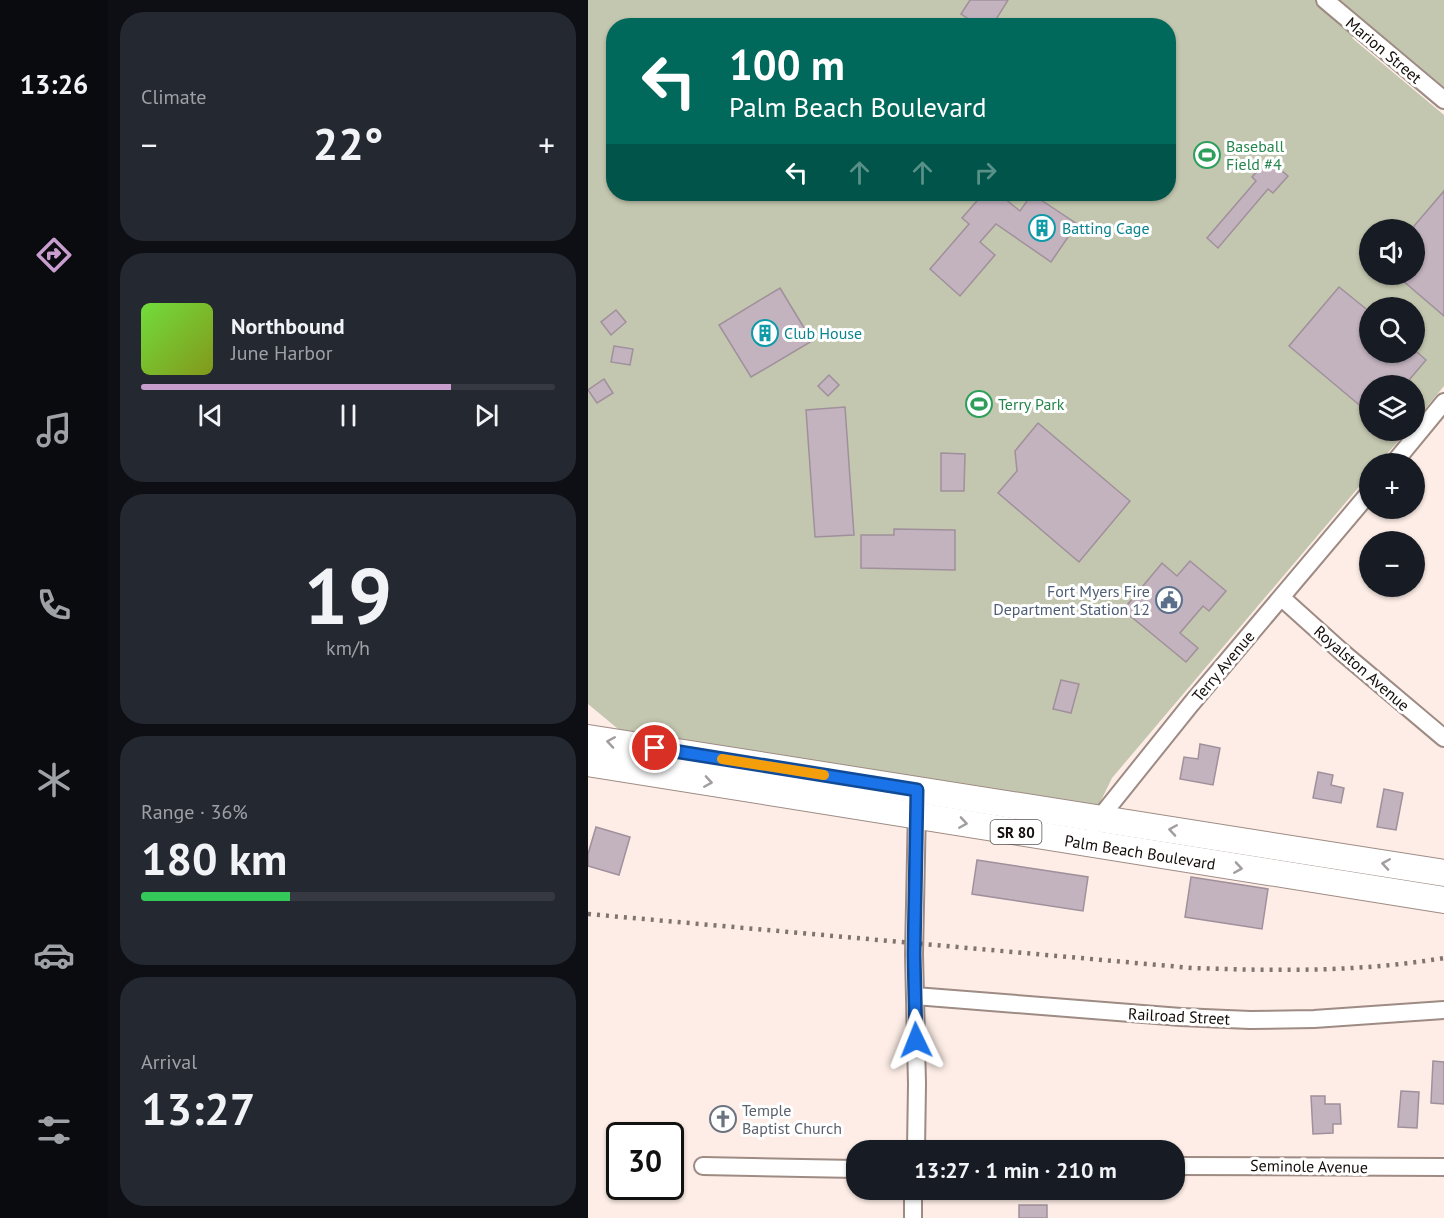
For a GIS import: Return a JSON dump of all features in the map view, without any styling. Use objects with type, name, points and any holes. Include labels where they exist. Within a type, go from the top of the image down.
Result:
[{"type":"main road","name":"Palm Beach Boulevard","points":[[588,738],[1444,873]]},
{"type":"main road","name":"Palm Beach Boulevard","points":[[588,763],[1444,900]]},
{"type":"main road","points":[[1412,894],[1425,888],[1444,892]]},
{"type":"street","name":"Marion Street","points":[[1325,0],[1444,100]]},
{"type":"street","points":[[1405,453],[1437,424],[1444,402]]},
{"type":"street","name":"Terry Avenue","points":[[1080,842],[1191,704],[1359,505]]},
{"type":"street","name":"Royalston Avenue","points":[[1281,598],[1444,738]]},
{"type":"street","points":[[916,1140],[917,790]]},
{"type":"street","name":"Railroad Street","points":[[915,996],[1250,1020],[1314,1019],[1444,1010]]},
{"type":"street","points":[[703,1166],[846,1169]]},
{"type":"street","name":"Seminole Avenue","points":[[1185,1166],[1444,1167]]},
{"type":"street","points":[[913,1200],[913,1218]]},
{"type":"green space","name":"Terry Park","points":[[588,0],[1322,0],[1358,31],[1352,38],[1444,115],[1444,386],[1425,409],[1425,375],[1359,375],[1359,441],[1398,441],[1388,453],[1359,453],[1359,487],[1112,778],[1094,815],[635,743],[588,704]]},
{"type":"green space","points":[[1335,0],[1444,0],[1444,92]]},
{"type":"building","points":[[970,0],[1008,0],[997,18],[967,18],[961,14]]},
{"type":"building","points":[[1268,159],[1288,176],[1273,193],[1268,189],[1218,248],[1207,238],[1256,181],[1252,177]]},
{"type":"building","points":[[1444,191],[1444,316],[1425,300],[1425,297],[1422,297],[1408,285],[1425,285],[1425,219],[1420,219]]},
{"type":"building","points":[[977,201],[1008,201],[1020,211],[1027,201],[1042,201],[1077,224],[1051,262],[996,224],[980,242],[995,255],[960,296],[930,269],[969,224],[962,218]]},
{"type":"building","points":[[1339,287],[1359,303],[1359,363],[1423,363],[1413,375],[1359,375],[1359,405],[1289,346]]},
{"type":"building","name":"Club House","points":[[780,288],[812,341],[751,377],[719,325]]},
{"type":"building","points":[[616,310],[626,322],[611,335],[601,322]]},
{"type":"building","points":[[614,346],[633,349],[630,365],[611,362]]},
{"type":"building","points":[[829,375],[839,385],[828,396],[818,386]]},
{"type":"building","points":[[604,379],[613,393],[597,403],[588,390]]},
{"type":"building","points":[[845,407],[854,535],[815,537],[806,410]]},
{"type":"building","points":[[1038,423],[1130,501],[1079,562],[998,493],[1017,471],[1015,451]]},
{"type":"building","points":[[941,453],[965,454],[964,491],[941,491]]},
{"type":"building","points":[[894,529],[955,530],[955,570],[861,568],[861,535],[894,535]]},
{"type":"building","points":[[1190,561],[1226,591],[1209,611],[1203,606],[1180,633],[1198,648],[1186,662],[1123,610],[1162,563],[1177,576]]},
{"type":"building","points":[[1061,680],[1079,684],[1071,713],[1053,709]]},
{"type":"building","points":[[1200,744],[1220,748],[1213,785],[1180,779],[1184,757],[1198,759]]},
{"type":"building","points":[[1318,772],[1333,775],[1331,785],[1344,788],[1341,803],[1313,798]]},
{"type":"building","points":[[1384,789],[1403,793],[1396,830],[1377,827]]},
{"type":"building","points":[[596,827],[630,837],[619,875],[588,866],[588,854]]},
{"type":"building","points":[[977,860],[1088,877],[1083,911],[972,894]]},
{"type":"building","points":[[1191,877],[1268,889],[1262,929],[1185,917]]},
{"type":"building","points":[[1433,1061],[1444,1062],[1444,1104],[1431,1103]]},
{"type":"building","points":[[1401,1091],[1419,1092],[1417,1128],[1398,1127]]},
{"type":"building","points":[[1311,1096],[1325,1096],[1325,1104],[1340,1104],[1341,1124],[1333,1124],[1333,1133],[1313,1134]]},
{"type":"building","points":[[1019,1205],[1047,1205],[1047,1218],[1019,1218]]},
{"type":"railway","points":[[588,914],[1192,968],[1255,970],[1350,968],[1444,958]]},
{"type":"slow traffic","points":[[722,759],[824,775]]},
{"type":"place","name":"Baseball Field #4","points":[[1207,155]]},
{"type":"place","name":"Batting Cage","points":[[1042,228]]},
{"type":"place","name":"Club House","points":[[765,333]]},
{"type":"place","name":"Terry Park","points":[[979,404]]},
{"type":"place","name":"Fort Myers Fire Department Station 12","points":[[1169,600]]},
{"type":"place","name":"Temple Baptist Church","points":[[723,1119]]},
{"type":"route","points":[[655,748],[917,790],[914,954],[916,1040]]}]
